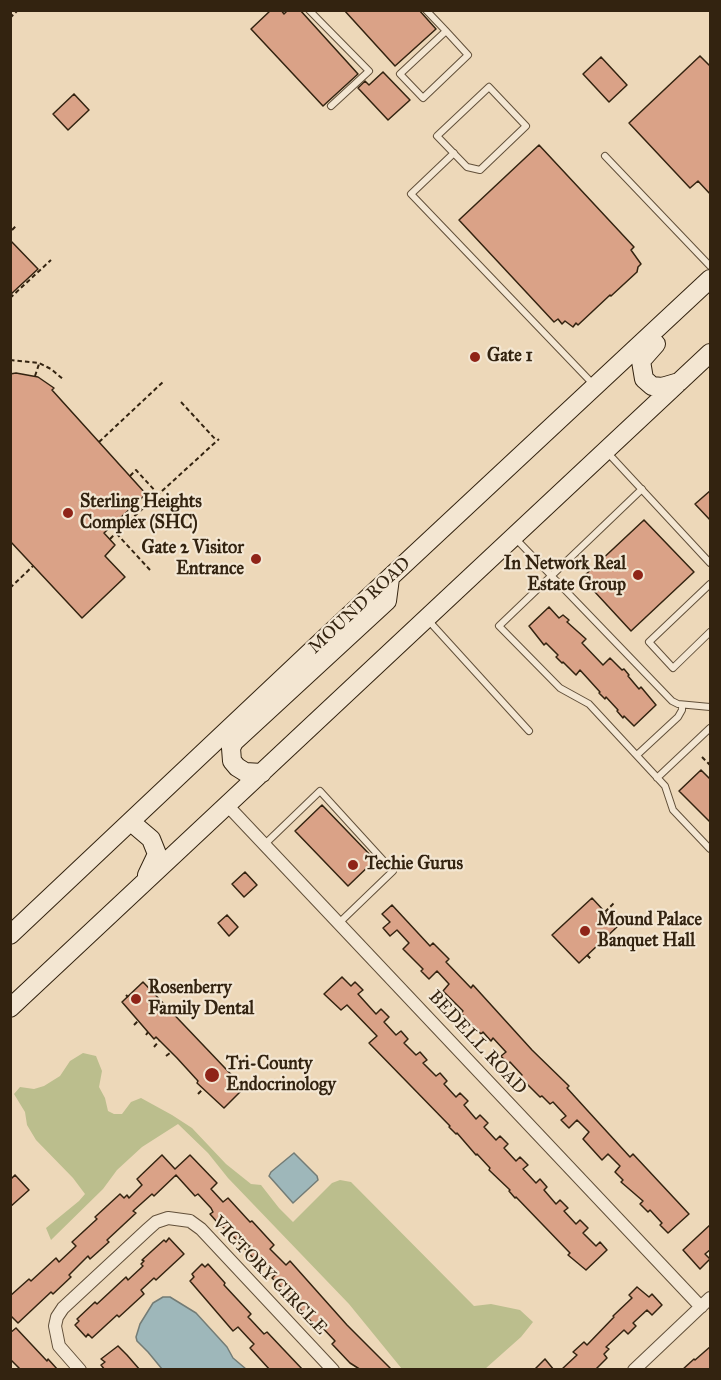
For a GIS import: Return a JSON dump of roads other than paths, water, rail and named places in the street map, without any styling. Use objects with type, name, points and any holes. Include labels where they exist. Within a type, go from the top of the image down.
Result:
[{"type":"main road","name":"MOUND ROAD","points":[[10,935],[711,279]]},
{"type":"main road","points":[[681,382],[662,387],[652,386],[644,380],[641,361],[711,294]]},
{"type":"main road","points":[[10,1008],[262,772],[277,761],[711,353]]},
{"type":"main road","points":[[262,772],[245,772],[232,761],[231,748],[234,742],[387,601],[390,578]]},
{"type":"main road","points":[[131,822],[151,839],[157,854],[142,885]]},
{"type":"street","name":"BEDELL ROAD","points":[[227,805],[701,1307]]},
{"type":"street","name":"VICTORY CIRCLE","points":[[80,1370],[59,1346],[55,1326],[57,1317],[63,1308],[147,1230],[156,1222],[168,1218],[190,1221],[201,1229],[333,1370]]},
{"type":"street","points":[[634,1370],[711,1298]]},
{"type":"lane","points":[[309,10],[369,71],[332,106]]},
{"type":"lane","points":[[426,10],[446,31],[468,55],[423,98],[400,74],[446,31]]},
{"type":"lane","points":[[489,87],[526,126],[480,170],[467,167],[454,153],[437,136],[489,87]]},
{"type":"lane","points":[[454,153],[411,194],[595,387]]},
{"type":"lane","points":[[606,156],[711,266]]},
{"type":"lane","points":[[606,451],[711,564]]},
{"type":"lane","points":[[642,489],[499,626],[560,688],[589,704],[666,788],[673,810],[711,849]]},
{"type":"lane","points":[[515,538],[672,701],[682,705],[711,707]]},
{"type":"lane","points":[[711,584],[649,642],[673,668],[711,632]]},
{"type":"lane","points":[[428,619],[529,731]]},
{"type":"lane","points":[[637,755],[678,717],[682,705]]},
{"type":"lane","points":[[657,778],[711,728]]},
{"type":"lane","points":[[265,844],[320,791],[393,871],[339,923]]},
{"type":"water","points":[[294,1153],[317,1176],[318,1180],[293,1203],[269,1176]]},
{"type":"water","points":[[163,1297],[170,1297],[196,1313],[227,1347],[233,1358],[246,1369],[162,1369],[136,1337],[140,1324],[153,1303]]},
{"type":"place","name":"Gate 1","points":[[475,357]]},
{"type":"place","name":"Sterling Heights Complex (SHC)","points":[[68,513]]},
{"type":"place","name":"Gate 2 Visitor Entrance","points":[[256,559]]},
{"type":"place","name":"In Network Real Estate Group","points":[[638,575]]},
{"type":"place","name":"Techie Gurus","points":[[353,865]]},
{"type":"place","name":"Mound Palace Banquet Hall","points":[[585,931]]},
{"type":"place","name":"Rosenberry Family Dental","points":[[136,999]]},
{"type":"place","name":"Tri-County Endocrinology","points":[[212,1075]]}]
